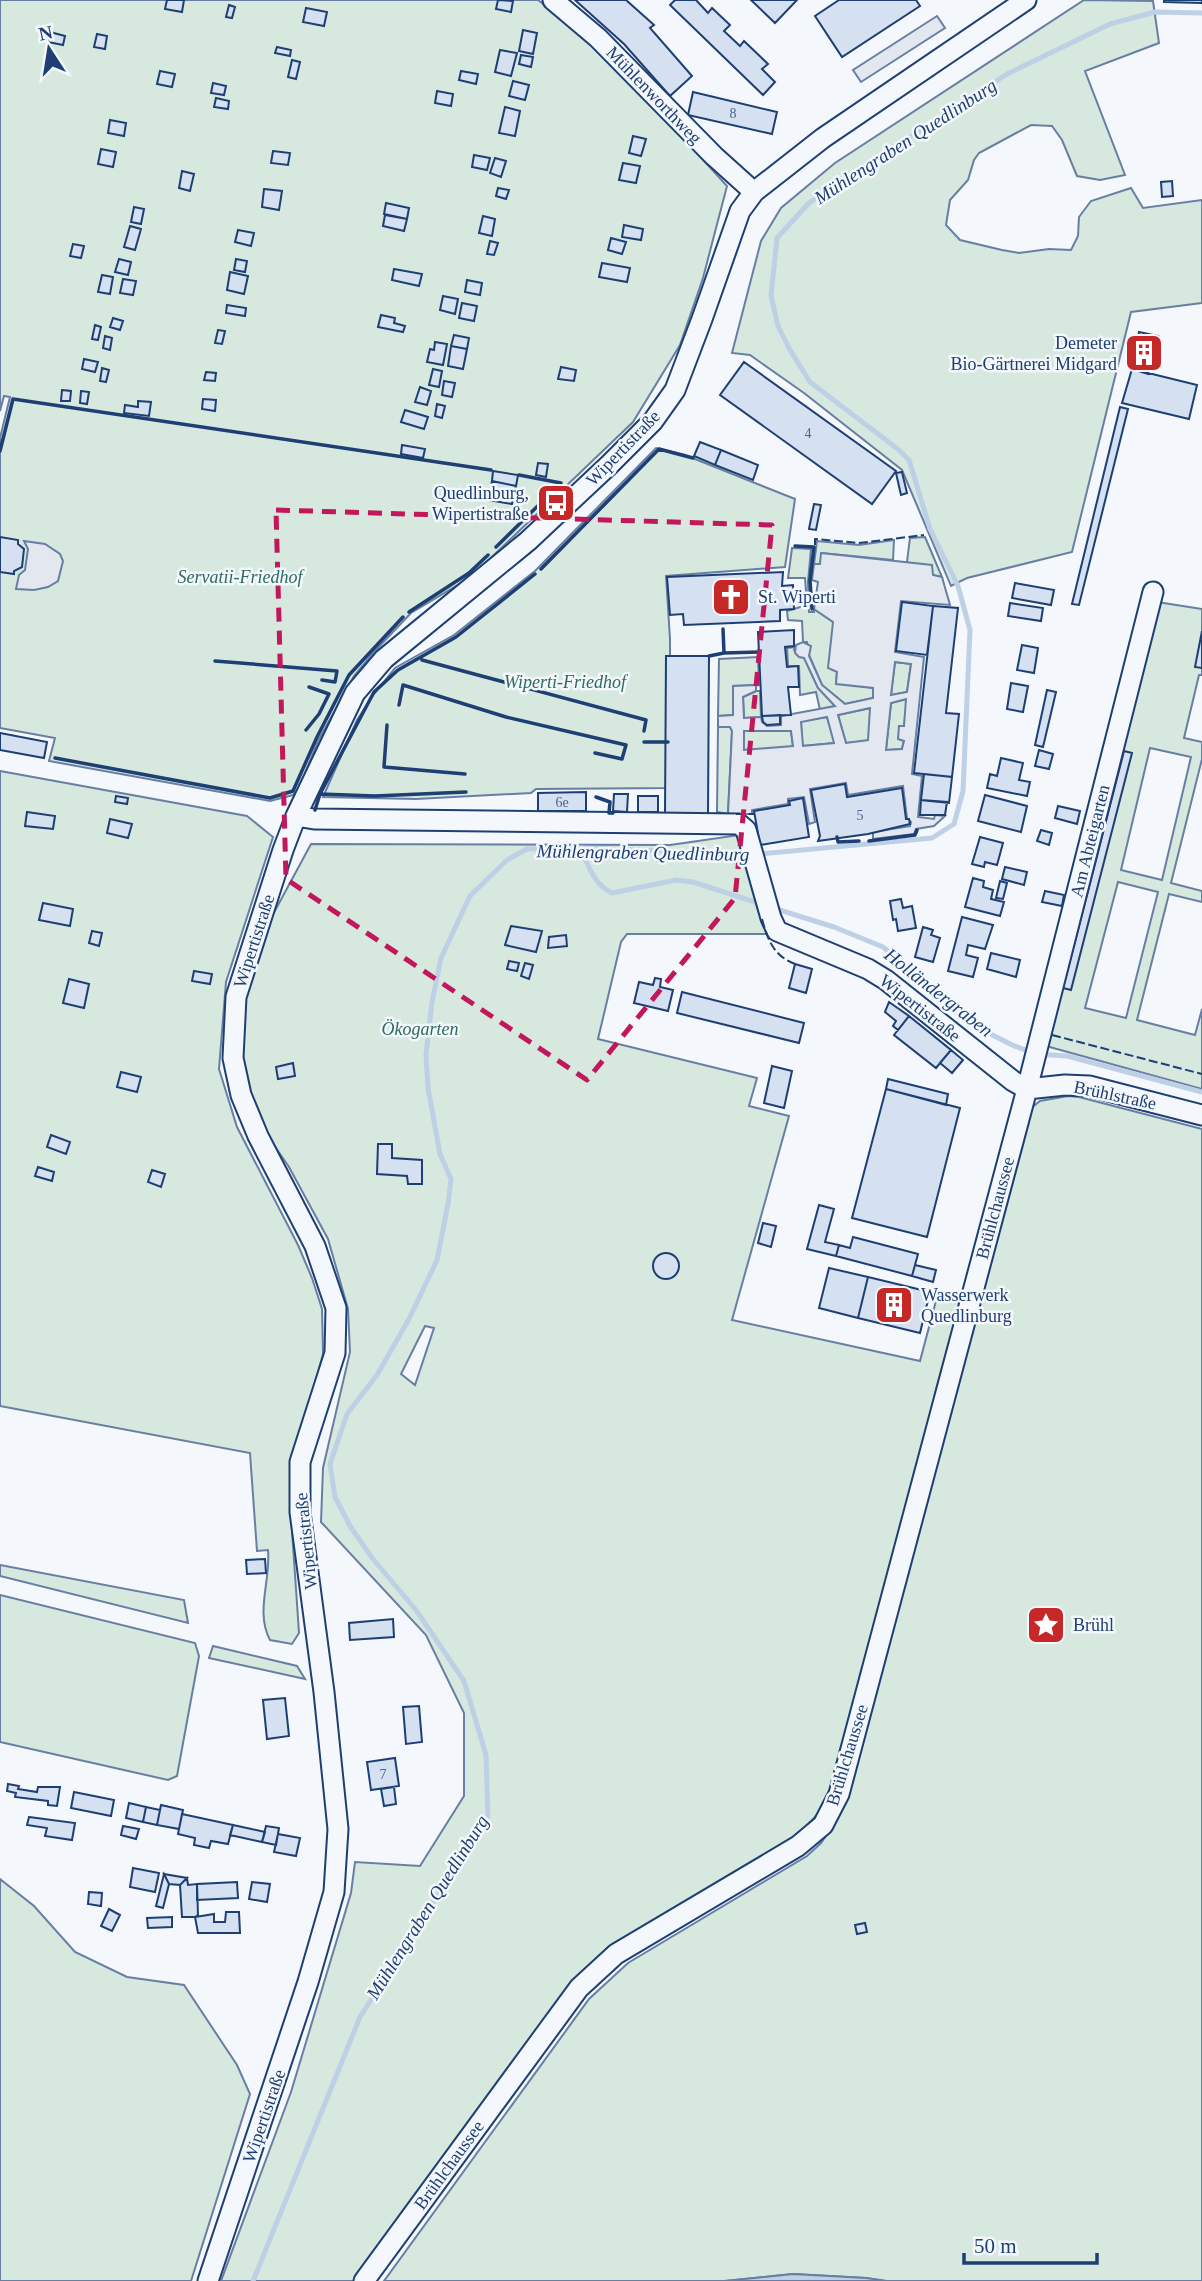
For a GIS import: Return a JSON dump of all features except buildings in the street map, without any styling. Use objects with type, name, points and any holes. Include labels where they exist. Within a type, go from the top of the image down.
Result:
[{"type":"street","name":"Mühlenworthweg","points":[[553,0],[598,38],[714,156],[754,192]]},
{"type":"street","name":"Wipertistraße","points":[[208,2281],[308,1982],[334,1892],[338,1829],[324,1692],[300,1512],[300,1462],[335,1353],[336,1308],[315,1246],[258,1136],[241,1095],[233,1058],[236,997],[296,816],[355,693],[384,659],[528,541],[653,421],[675,390],[740,211],[754,192],[824,138],[1026,0]]},
{"type":"street","name":"Am Abteigarten","points":[[1027,1089],[1153,592]]},
{"type":"street","name":"Wipertistraße","points":[[296,816],[314,819],[738,824],[745,828],[777,931],[868,969],[886,980],[1013,1081],[1027,1089]]},
{"type":"street","name":"Brühlstraße","points":[[1027,1089],[1065,1085],[1089,1086],[1202,1115]]},
{"type":"street","name":"Brühlchaussee","points":[[364,2281],[579,1988],[616,1954],[799,1846],[823,1825],[839,1794],[1027,1089]]},
{"type":"highlighted area","points":[[276,510],[772,525],[735,898],[587,1080],[286,879]]},
{"type":"green space","name":"Servatii-Friedhof","points":[[0,0],[538,0],[601,48],[727,186],[703,278],[680,345],[633,422],[471,577],[411,613],[373,653],[354,676],[318,741],[299,788],[293,795],[270,801],[49,761],[55,738],[0,728],[0,438],[10,397],[4,396],[0,411]]},
{"type":"green space","points":[[1084,0],[1153,1],[1159,43],[1085,71],[1125,175],[1100,180],[1077,176],[1062,140],[1052,126],[1031,125],[979,153],[968,180],[950,200],[946,225],[960,240],[1002,250],[1019,253],[1049,249],[1071,250],[1078,236],[1079,217],[1091,201],[1131,188],[1143,208],[1202,200],[1202,303],[1131,312],[1072,552],[967,578],[951,586],[902,470],[804,393],[750,355],[732,353],[761,241],[781,208],[835,163]]},
{"type":"green space","name":"Wiperti-Friedhof","points":[[656,448],[685,455],[795,499],[785,567],[666,576],[670,639],[670,788],[536,789],[531,793],[416,799],[323,797],[357,720],[395,668],[454,635],[535,571]]},
{"type":"green space","points":[[925,537],[942,577],[907,562],[910,538]]},
{"type":"green space","points":[[894,540],[893,560],[822,553],[820,564],[814,564],[817,541],[859,545]]},
{"type":"green space","points":[[792,548],[811,549],[809,612],[814,612],[814,609],[833,622],[836,683],[874,688],[873,698],[845,704],[822,685],[809,655],[807,642],[803,642],[802,621],[788,620],[787,611],[807,605],[805,578],[788,578]]},
{"type":"green space","points":[[1157,602],[1202,609],[1202,675],[1199,675],[1184,738],[1202,742],[1202,759],[1171,883],[1202,891],[1202,902],[1169,894],[1137,1020],[1195,1035],[1202,1009],[1202,1089],[1046,1046]],"holes":[[[1150,748],[1191,757],[1162,880],[1121,870]],[[1118,882],[1158,892],[1126,1018],[1085,1008]]]},
{"type":"green space","points":[[795,647],[794,650],[804,657],[818,688],[835,706],[820,710],[816,692],[800,695],[799,666],[788,666],[787,648]]},
{"type":"green space","points":[[758,657],[759,685],[733,686],[734,715],[718,716],[719,659]]},
{"type":"green space","points":[[895,662],[911,664],[907,692],[891,695]]},
{"type":"green space","points":[[760,691],[761,717],[744,718],[743,697]]},
{"type":"green space","points":[[907,699],[904,727],[899,739],[904,740],[902,749],[886,750],[891,703]]},
{"type":"green space","points":[[871,708],[869,741],[846,743],[838,715]]},
{"type":"green space","points":[[827,717],[835,743],[802,746],[801,721]]},
{"type":"green space","points":[[718,727],[730,727],[732,731],[728,814],[717,812]]},
{"type":"green space","points":[[744,731],[791,731],[793,747],[744,750]]},
{"type":"green space","points":[[0,771],[247,816],[273,837],[226,982],[219,1069],[237,1127],[298,1245],[322,1309],[323,1354],[306,1416],[291,1516],[299,1633],[292,1644],[270,1640],[266,1629],[264,1607],[268,1550],[257,1551],[250,1453],[0,1406]]},
{"type":"green space","name":"Ökogarten","points":[[739,835],[771,934],[627,934],[621,942],[598,1039],[757,1078],[749,1106],[789,1116],[732,1320],[920,1361],[937,1297],[960,1303],[831,1795],[809,1824],[781,1846],[611,1947],[586,1968],[353,2281],[221,2281],[291,2092],[351,1893],[355,1862],[420,1866],[464,1796],[464,1713],[426,1635],[321,1522],[323,1468],[350,1352],[348,1309],[328,1239],[289,1167],[269,1138],[251,1099],[241,1059],[243,1009],[264,931],[311,844],[670,845]],"holes":[[[425,1326],[434,1328],[415,1385],[401,1374]]]},
{"type":"green space","name":"Brühl","points":[[1068,1096],[1202,1129],[1202,2281],[886,2281],[793,2274],[725,2281],[384,2281],[589,1999],[628,1963],[807,1856],[821,1843],[834,1824],[1030,1109],[1040,1101]]},
{"type":"green space","points":[[0,1565],[184,1600],[188,1623],[0,1576]]},
{"type":"green space","points":[[0,1595],[195,1643],[199,1656],[177,1776],[168,1780],[0,1742]]},
{"type":"green space","points":[[213,1646],[297,1666],[305,1679],[209,1658]]},
{"type":"green space","points":[[0,1879],[34,1906],[75,1952],[127,1977],[184,1985],[237,2065],[250,2094],[191,2281],[0,2281]]},
{"type":"shaded area","points":[[937,16],[945,28],[861,82],[853,70]]},
{"type":"shaded area","points":[[24,541],[45,544],[60,554],[63,561],[58,581],[48,587],[34,590],[16,589],[19,575],[25,570],[28,549]]},
{"type":"shaded area","points":[[821,553],[932,565],[933,575],[942,577],[950,605],[901,601],[895,652],[924,657],[912,774],[922,776],[918,817],[934,819],[935,815],[945,816],[934,826],[916,829],[914,834],[873,839],[873,832],[910,826],[903,786],[848,795],[846,783],[810,789],[815,822],[809,824],[804,797],[788,799],[788,804],[752,810],[752,814],[728,814],[732,731],[730,727],[718,727],[718,716],[733,715],[733,686],[756,685],[756,691],[743,697],[744,718],[761,717],[767,726],[781,725],[781,716],[835,706],[818,688],[804,658],[795,653],[796,645],[803,642],[811,646],[809,656],[822,685],[845,704],[873,698],[873,688],[836,684],[837,672],[828,668],[833,622],[814,609],[818,582],[812,580],[814,564],[820,564]],"holes":[[[895,662],[911,664],[907,692],[891,695]],[[906,699],[904,726],[899,726],[898,739],[904,741],[902,749],[886,750],[891,703]],[[870,708],[868,740],[846,743],[838,715]],[[827,717],[834,743],[803,746],[801,722]],[[744,731],[791,731],[793,746],[744,750]]]},
{"type":"water","points":[[793,2274],[866,2278],[886,2281],[725,2281]]},
{"type":"waterway","name":"Mühlengraben Quedlinburg","points":[[759,854],[932,838],[954,824],[963,791],[970,630],[958,586],[930,529],[909,460],[810,382],[778,326],[771,296],[777,238],[809,203],[1007,74],[1110,24],[1155,12],[1202,13]]},
{"type":"waterway","name":"Holländergraben","points":[[580,848],[596,879],[612,893],[676,880],[693,882],[764,905]]},
{"type":"waterway","name":"Mühlengraben Quedlinburg","points":[[253,2281],[360,2017],[488,1816],[486,1755],[464,1681],[416,1610],[373,1559],[350,1526],[335,1497],[330,1464],[347,1414],[377,1375],[409,1319],[437,1260],[451,1179],[440,1154],[428,1088],[426,1055],[432,1002],[441,958],[470,896],[507,860],[527,849],[580,848],[749,854]]},
{"type":"waterway","name":"Holländergraben","points":[[773,908],[834,927],[883,947],[983,1030],[1012,1045],[1036,1054],[1067,1056],[1202,1092]]},
{"type":"fence","points":[[815,545],[815,539],[859,543],[924,535]]},
{"type":"fence","points":[[736,814],[755,814]]},
{"type":"fence","points":[[762,919],[773,947],[782,957],[795,964]]},
{"type":"fence","points":[[1052,1035],[1202,1074]]},
{"type":"wall","points":[[0,451],[13,399],[491,470]]},
{"type":"wall","points":[[541,569],[659,449],[693,458]]},
{"type":"wall","points":[[496,547],[561,483],[519,475]]},
{"type":"wall","points":[[795,546],[814,547],[810,580],[812,609]]},
{"type":"wall","points":[[409,612],[469,573],[488,555]]},
{"type":"wall","points":[[320,794],[374,692],[398,670],[456,637],[535,574]]},
{"type":"wall","points":[[55,758],[270,798],[293,791],[349,675],[403,617]]},
{"type":"wall","points":[[709,656],[724,653],[723,629]]},
{"type":"wall","points":[[724,653],[759,652]]},
{"type":"wall","points":[[422,660],[646,720],[644,731]]},
{"type":"wall","points":[[215,661],[337,671],[335,682],[322,680]]},
{"type":"wall","points":[[399,705],[403,685],[506,717],[626,745],[622,759],[595,753]]},
{"type":"wall","points":[[306,730],[319,714],[329,694],[309,687]]},
{"type":"wall","points":[[387,725],[384,767],[465,774]]},
{"type":"wall","points":[[644,742],[668,742]]},
{"type":"wall","points":[[315,810],[320,794],[375,796],[466,792]]},
{"type":"wall","points":[[596,797],[610,802],[609,813],[613,813]]},
{"type":"wall","points":[[869,841],[915,835],[917,830]]},
{"type":"wall","points":[[837,837],[838,842],[859,841]]},
{"type":"place","name":"Demeter Bio-Gärtnerei Midgard","points":[[1144,353]]},
{"type":"place","name":"Quedlinburg, Wipertistraße","points":[[556,503]]},
{"type":"place","name":"St. Wiperti","points":[[731,597]]},
{"type":"place","name":"Wasserwerk Quedlinburg","points":[[894,1305]]},
{"type":"place","name":"Brühl","points":[[1046,1625]]}]
